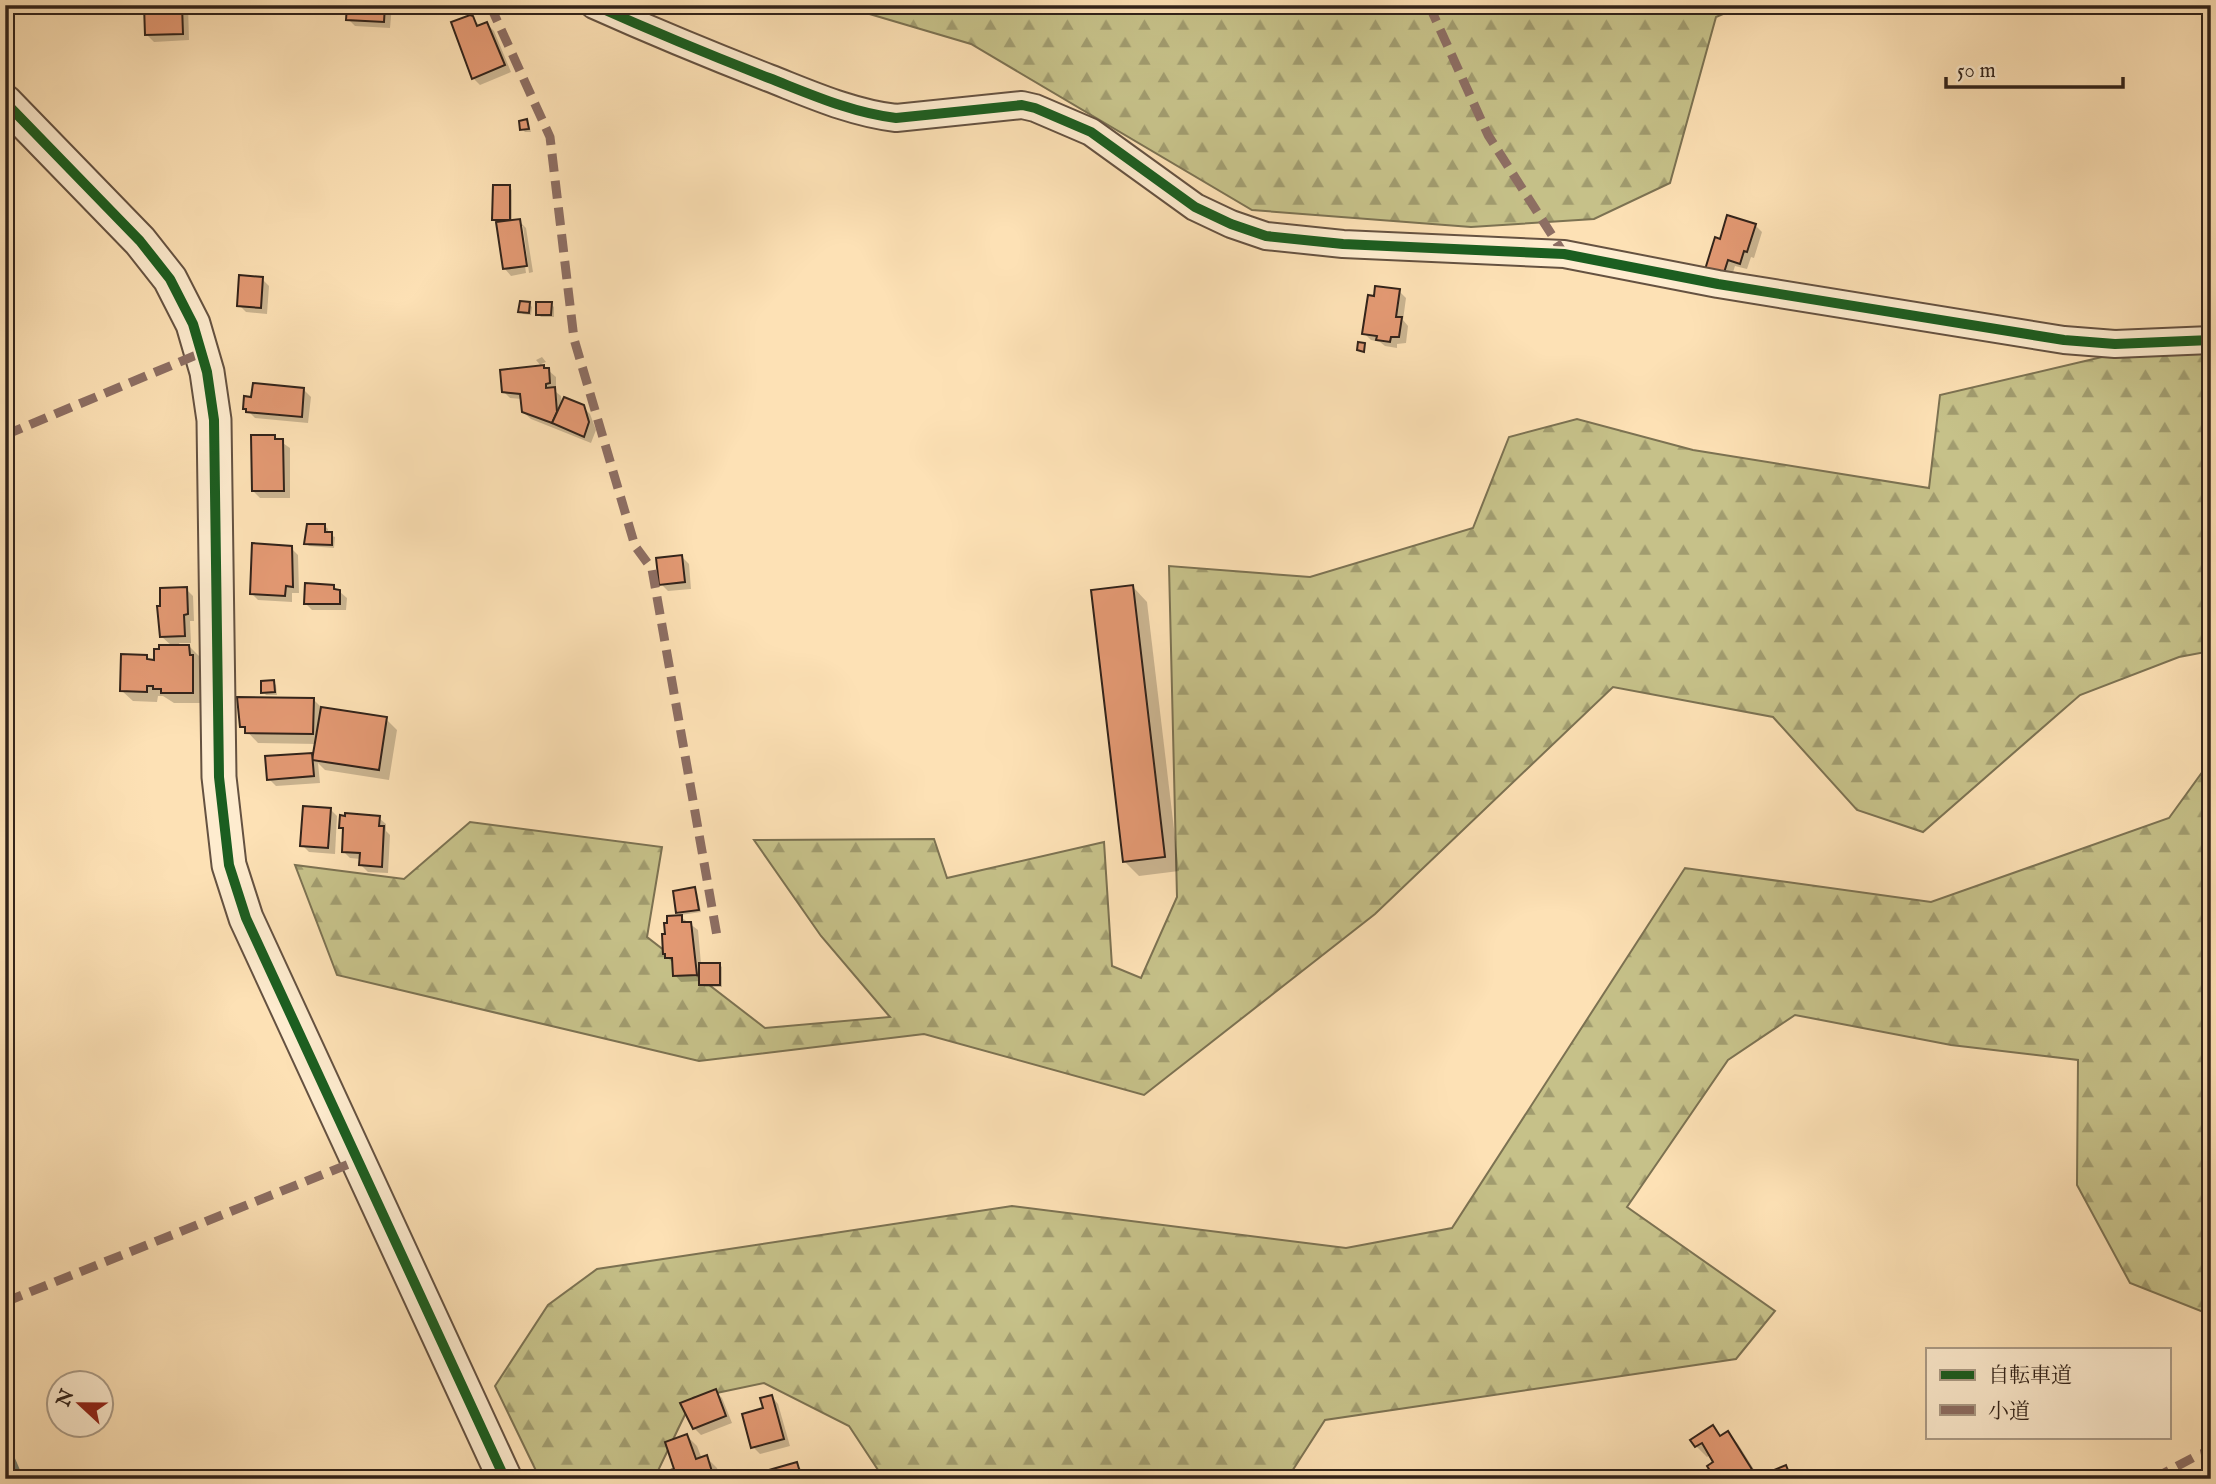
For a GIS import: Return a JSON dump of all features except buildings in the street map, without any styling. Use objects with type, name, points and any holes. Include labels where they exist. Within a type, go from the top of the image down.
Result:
[{"type":"street","points":[[594,5],[760,75],[876,116],[897,118],[1022,105],[1035,108],[1091,132],[1195,207],[1231,224],[1266,236],[1343,244],[1564,254],[1718,284],[2064,340],[2115,344],[2211,340]]},
{"type":"street","points":[[5,102],[140,241],[170,279],[192,324],[207,372],[214,420],[219,777],[229,865],[246,918],[505,1479]]},
{"type":"green space","points":[[839,5],[1744,5],[1716,17],[1670,183],[1594,219],[1471,227],[1252,210],[971,44]]},
{"type":"green space","points":[[2211,352],[2211,651],[2179,657],[2080,695],[1923,832],[1857,810],[1773,717],[1613,687],[1375,914],[1144,1095],[924,1034],[699,1061],[337,975],[295,865],[404,879],[470,822],[662,847],[647,937],[765,1028],[890,1017],[821,936],[754,840],[934,839],[947,878],[1104,842],[1112,966],[1141,978],[1177,897],[1169,566],[1310,577],[1473,528],[1509,437],[1577,419],[1693,450],[1929,488],[1940,395],[2102,357]]},
{"type":"green space","points":[[2211,760],[2211,1315],[2130,1283],[2077,1185],[2078,1060],[1951,1045],[1795,1015],[1728,1060],[1627,1207],[1775,1311],[1736,1359],[1325,1420],[1287,1479],[884,1479],[849,1426],[764,1383],[693,1398],[654,1479],[540,1479],[495,1386],[548,1305],[597,1269],[1012,1206],[1346,1248],[1452,1228],[1685,868],[1931,902],[2169,818]]},
{"type":"waterway","points":[[5,1444],[20,1479]]},
{"type":"marked path","points":[[490,5],[550,137],[574,339],[635,546],[652,569],[717,936]]},
{"type":"marked path","points":[[1429,5],[1488,135],[1564,254]]},
{"type":"marked path","points":[[5,435],[201,353]]},
{"type":"marked path","points":[[5,1302],[359,1160]]},
{"type":"marked path","points":[[2153,1479],[2200,1454],[2211,1452]]},
{"type":"cycle path","points":[[594,5],[816,96],[880,116],[896,118],[1022,105],[1035,108],[1091,132],[1195,207],[1231,224],[1266,236],[1343,244],[1564,254],[1718,284],[2064,340],[2115,344],[2211,340]]},
{"type":"cycle path","points":[[5,102],[140,241],[170,279],[193,324],[207,372],[214,420],[219,777],[229,865],[246,918],[505,1479]]}]
